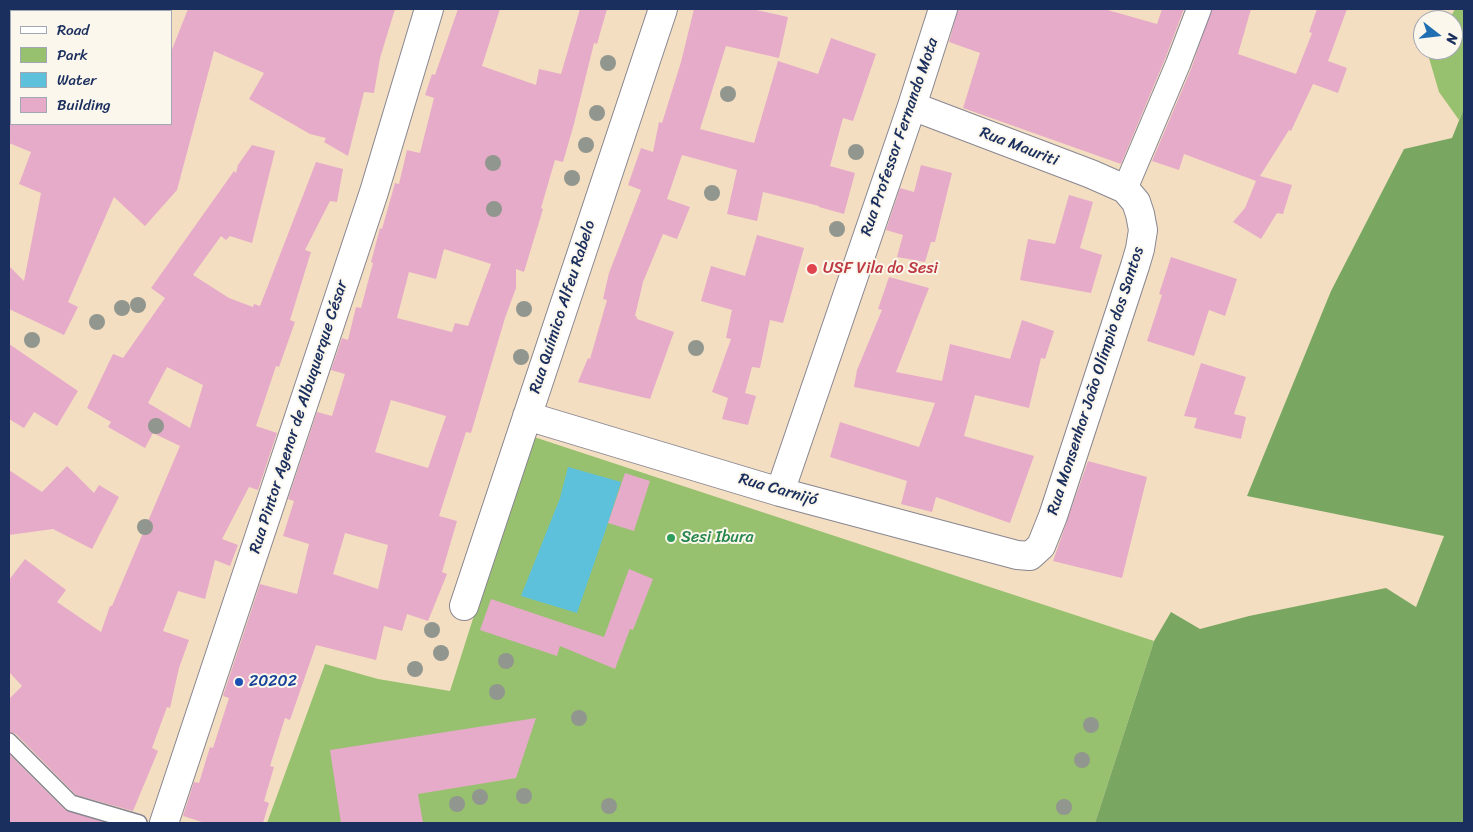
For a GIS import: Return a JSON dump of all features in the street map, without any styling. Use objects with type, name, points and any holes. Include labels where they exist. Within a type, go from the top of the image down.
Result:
[{"type":"street","name":"Rua Pintor Agenor de Albuquerque César","points":[[164,823],[374,192],[430,9]]},
{"type":"street","name":"Rua Químico Alfeu Rabelo","points":[[464,606],[663,9]]},
{"type":"street","name":"Rua Professor Fernando Mota","points":[[780,492],[912,106],[943,9]]},
{"type":"street","points":[[1125,189],[1199,9]]},
{"type":"street","name":"Rua Mauriti","points":[[912,106],[1091,174],[1125,189]]},
{"type":"street","name":"Rua Monsenhor João Olímpio dos Santos","points":[[1030,556],[1041,546],[1053,516],[1140,250],[1143,230],[1140,214],[1136,202],[1125,189]]},
{"type":"street","name":"Rua Carnijó","points":[[527,416],[780,492],[1016,555],[1030,556]]},
{"type":"lane","points":[[9,741],[71,804],[139,823]]},
{"type":"green space","points":[[1464,9],[1464,108],[1459,120],[1439,92],[1430,60],[1463,60],[1463,10],[1454,10]]},
{"type":"green space","points":[[1464,108],[1464,823],[1095,823],[1154,641],[1171,612],[1200,629],[1249,616],[1386,588],[1416,607],[1444,536],[1247,496],[1331,291],[1404,149],[1452,138]]},
{"type":"green space","name":"Sesi Ibura","points":[[531,436],[1154,641],[1095,823],[267,823],[325,664],[378,679],[450,691]]},
{"type":"water","points":[[568,467],[621,482],[577,613],[521,596],[560,498]]},
{"type":"building","points":[[188,9],[395,9],[380,58],[374,93],[364,92],[348,156],[324,142],[326,138],[310,134],[249,99],[264,73],[214,51],[177,190],[145,226],[114,197],[68,302],[78,307],[64,335],[9,309],[9,266],[24,281],[41,193],[19,184],[31,152],[9,143],[9,124],[172,125],[172,49]]},
{"type":"building","points":[[458,9],[500,9],[482,66],[536,85],[539,69],[561,74],[580,9],[607,9],[597,44],[594,43],[563,162],[555,160],[541,208],[543,209],[524,272],[516,269],[516,288],[505,318],[471,433],[466,432],[439,516],[457,521],[442,572],[447,574],[428,621],[407,614],[402,631],[384,626],[376,660],[316,645],[290,720],[285,718],[270,766],[274,767],[264,801],[269,803],[263,823],[205,823],[183,816],[194,782],[199,783],[210,747],[213,748],[229,698],[223,696],[260,584],[297,594],[309,544],[283,536],[294,501],[288,499],[317,412],[332,416],[345,374],[331,370],[342,338],[348,340],[356,307],[361,308],[380,228],[382,229],[395,183],[399,184],[407,150],[420,153],[434,98],[425,95],[432,74],[435,75]],"holes":[[[444,249],[491,264],[468,326],[455,323],[452,332],[397,318],[409,272],[436,279]],[[391,400],[446,416],[428,468],[375,452]],[[345,533],[388,545],[378,589],[333,574]]]},
{"type":"building","points":[[694,9],[752,9],[788,17],[779,58],[726,46],[700,129],[754,143],[778,61],[818,74],[831,38],[876,54],[853,121],[843,118],[830,166],[855,173],[844,214],[763,192],[757,221],[727,214],[737,170],[682,155],[667,199],[690,207],[677,239],[663,234],[643,282],[635,316],[637,319],[674,332],[650,399],[578,382],[588,358],[590,359],[607,300],[603,299],[609,273],[641,190],[628,185],[641,148],[653,152],[659,122],[662,123],[681,62]]},
{"type":"building","points":[[958,9],[1104,9],[1157,24],[1162,9],[1184,9],[1121,164],[963,108],[980,53],[949,42]]},
{"type":"building","points":[[1212,9],[1251,9],[1238,54],[1296,74],[1312,33],[1309,32],[1317,9],[1347,9],[1328,61],[1347,68],[1338,93],[1313,84],[1291,131],[1289,130],[1260,176],[1292,185],[1283,214],[1277,213],[1261,239],[1233,222],[1245,208],[1256,181],[1184,154],[1179,170],[1152,161],[1191,69]]},
{"type":"building","points":[[252,145],[275,151],[252,243],[230,236],[226,240],[221,236],[193,275],[229,298],[253,307],[254,304],[260,306],[316,162],[343,169],[337,202],[330,201],[305,250],[311,252],[290,320],[295,322],[279,367],[276,366],[256,426],[277,433],[258,490],[249,487],[222,539],[238,545],[230,566],[215,560],[205,599],[178,591],[163,631],[189,640],[179,668],[170,708],[167,707],[152,748],[158,751],[133,811],[76,795],[16,734],[9,732],[9,699],[22,686],[9,672],[9,580],[25,559],[66,590],[57,602],[101,632],[110,606],[112,606],[180,446],[153,433],[145,448],[108,427],[111,422],[87,408],[113,354],[123,358],[165,298],[151,288],[234,171],[236,173],[238,165]],"holes":[[[167,367],[203,385],[190,428],[148,403]]]},
{"type":"building","points":[[921,165],[952,173],[935,242],[931,242],[925,262],[897,257],[903,235],[886,230],[900,188],[914,192]]},
{"type":"building","points":[[1069,195],[1093,202],[1080,248],[1102,255],[1091,293],[1020,280],[1028,239],[1055,244]]},
{"type":"building","points":[[757,235],[804,248],[783,323],[770,320],[760,368],[752,367],[745,393],[756,396],[748,425],[722,419],[728,398],[712,392],[731,339],[726,338],[732,310],[701,301],[711,266],[745,276]]},
{"type":"building","points":[[1171,257],[1237,279],[1225,316],[1209,310],[1194,356],[1147,341],[1162,295],[1159,294]]},
{"type":"building","points":[[889,277],[929,288],[896,372],[942,381],[950,344],[1010,359],[1022,320],[1054,331],[1045,359],[1041,358],[1029,408],[975,395],[964,436],[1034,456],[1010,523],[936,497],[932,512],[901,504],[907,481],[830,457],[840,422],[919,447],[935,403],[854,387],[857,370],[882,310],[878,309]]},
{"type":"building","points":[[9,344],[78,391],[57,426],[34,412],[24,428],[9,419]]},
{"type":"building","points":[[1201,363],[1246,377],[1234,414],[1246,417],[1241,439],[1194,428],[1197,418],[1184,416]]},
{"type":"building","points":[[1088,461],[1147,477],[1122,578],[1053,561]]},
{"type":"building","points":[[67,466],[94,493],[99,485],[119,497],[92,549],[53,529],[9,535],[9,470],[42,492]]},
{"type":"building","points":[[625,473],[650,481],[634,531],[608,523]]},
{"type":"building","points":[[629,569],[653,579],[633,630],[630,629],[615,669],[560,646],[557,656],[480,630],[491,599],[604,637]]},
{"type":"building","points":[[536,718],[516,778],[418,794],[423,823],[341,823],[330,750]]},
{"type":"building","points":[[9,754],[65,810],[107,823],[9,823]]},
{"type":"place","name":"USF Vila do Sesi","points":[[812,269]]},
{"type":"place","name":"Sesi Ibura","points":[[671,538]]},
{"type":"place","name":"20202","points":[[239,682]]}]
